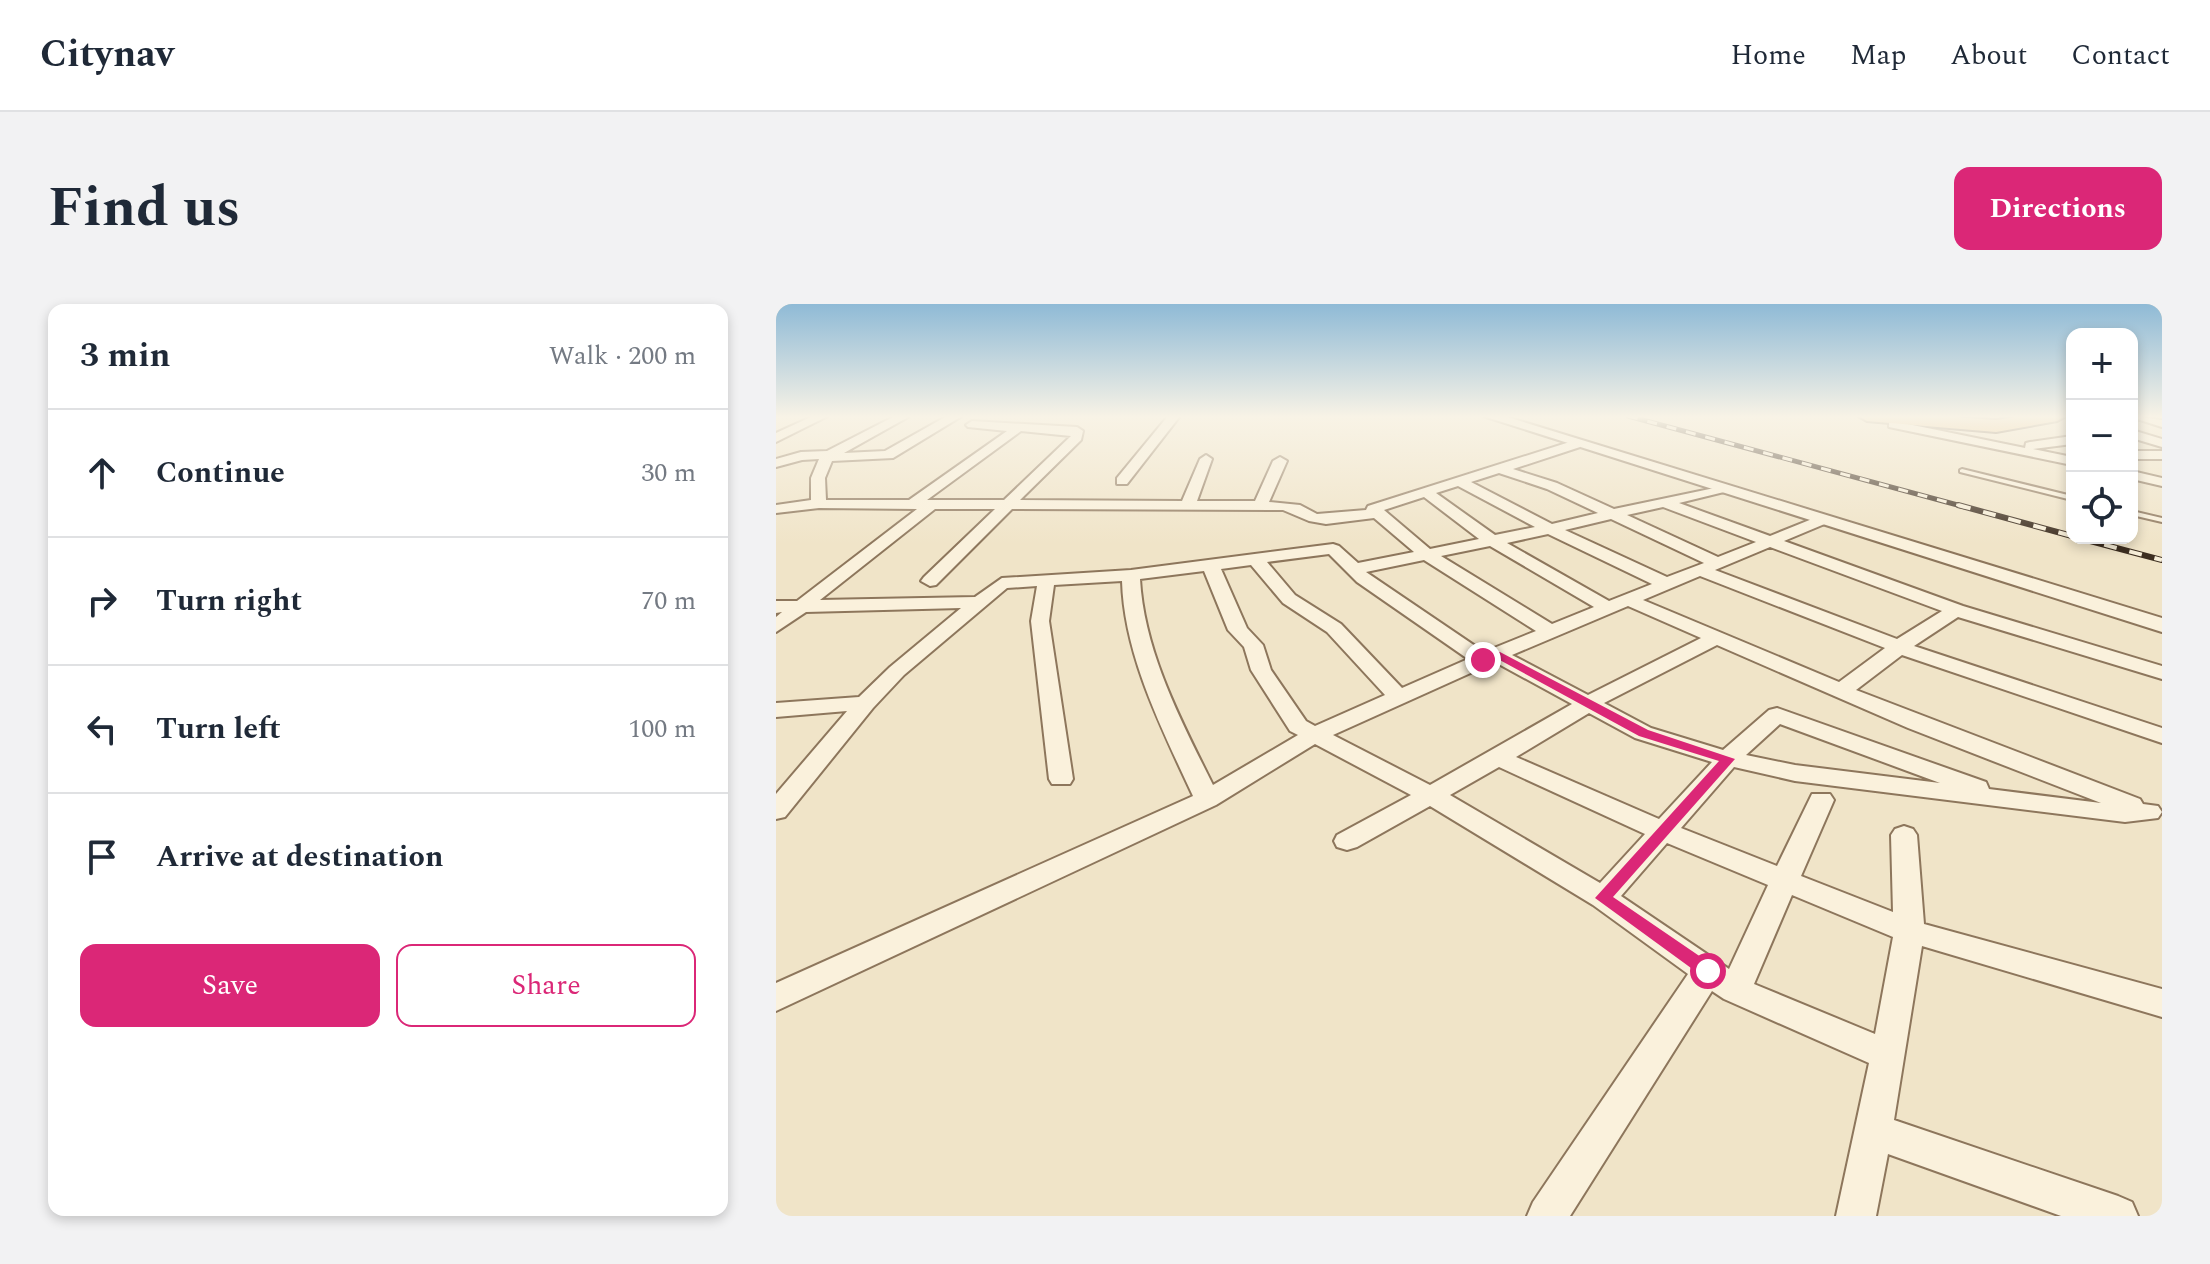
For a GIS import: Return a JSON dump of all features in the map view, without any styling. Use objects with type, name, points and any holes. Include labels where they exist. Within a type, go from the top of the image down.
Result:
[{"type":"street","points":[[819,504],[816,478],[820,464],[826,459]]},
{"type":"street","points":[[911,505],[976,459]]},
{"type":"street","points":[[930,581],[1056,459]]},
{"type":"street","points":[[1122,481],[1140,459]]},
{"type":"street","points":[[1188,505],[1206,459]]},
{"type":"street","points":[[1529,459],[1373,509],[1426,554],[1551,632]]},
{"type":"street","points":[[1622,459],[2162,625]]},
{"type":"street","points":[[2138,460],[2162,467]]},
{"type":"street","points":[[1260,506],[1280,461]]},
{"type":"street","points":[[1498,468],[1552,486],[1708,567],[1899,647],[2162,736]]},
{"type":"street","points":[[2138,476],[2162,482]]},
{"type":"street","points":[[1459,481],[1550,529],[1669,585]]},
{"type":"street","points":[[1355,569],[1550,529],[1719,489]]},
{"type":"street","points":[[1424,491],[1491,540],[1617,604],[1715,639],[2156,814]]},
{"type":"street","points":[[1666,503],[1956,610],[2162,673]]},
{"type":"street","points":[[776,509],[819,504],[1188,505],[1295,508],[1314,518],[1326,519],[1375,513]]},
{"type":"street","points":[[776,626],[930,506]]},
{"type":"street","points":[[776,998],[1207,799],[1316,734],[1490,657],[1822,520]]},
{"type":"street","points":[[776,811],[865,703],[1002,583],[1131,575],[1333,549],[1355,569],[1490,657],[1588,701],[1643,733],[1697,752],[1795,773],[2125,814],[2156,814]]},
{"type":"street","points":[[1256,560],[1289,599],[1334,628],[1399,697]]},
{"type":"street","points":[[1211,566],[1238,630],[1253,645],[1261,670],[1298,726],[1430,795],[1603,898],[1721,980],[1888,1055]]},
{"type":"street","points":[[1131,575],[1130,585],[1143,641],[1173,730],[1207,799]]},
{"type":"street","points":[[1046,582],[1040,621],[1061,779]]},
{"type":"street","points":[[776,607],[977,602]]},
{"type":"street","points":[[1841,691],[1899,647],[1956,610]]},
{"type":"street","points":[[1347,841],[1497,757],[1588,701],[1680,653],[1715,639]]},
{"type":"street","points":[[776,710],[865,703]]},
{"type":"street","points":[[1603,898],[1728,759],[1777,715],[1932,769],[2005,800]]},
{"type":"street","points":[[1497,757],[1662,831],[1909,931],[2162,1003]]},
{"type":"street","points":[[1547,1216],[1721,980],[1784,880],[1821,800]]},
{"type":"street","points":[[1856,1216],[1909,931],[1904,835]]},
{"type":"street","points":[[1872,1131],[2118,1216]]},
{"type":"lane","points":[[1962,471],[2066,497]]},
{"type":"lane","points":[[2138,514],[2162,520]]},
{"type":"railway","points":[[1786,459],[1965,507]]},
{"type":"railway","points":[[1958,505],[2066,534]]},
{"type":"railway","points":[[2102,544],[2162,560]]},
{"type":"route","points":[[1483,660],[1496,654],[1643,733],[1728,759],[1603,898],[1708,971]]}]
